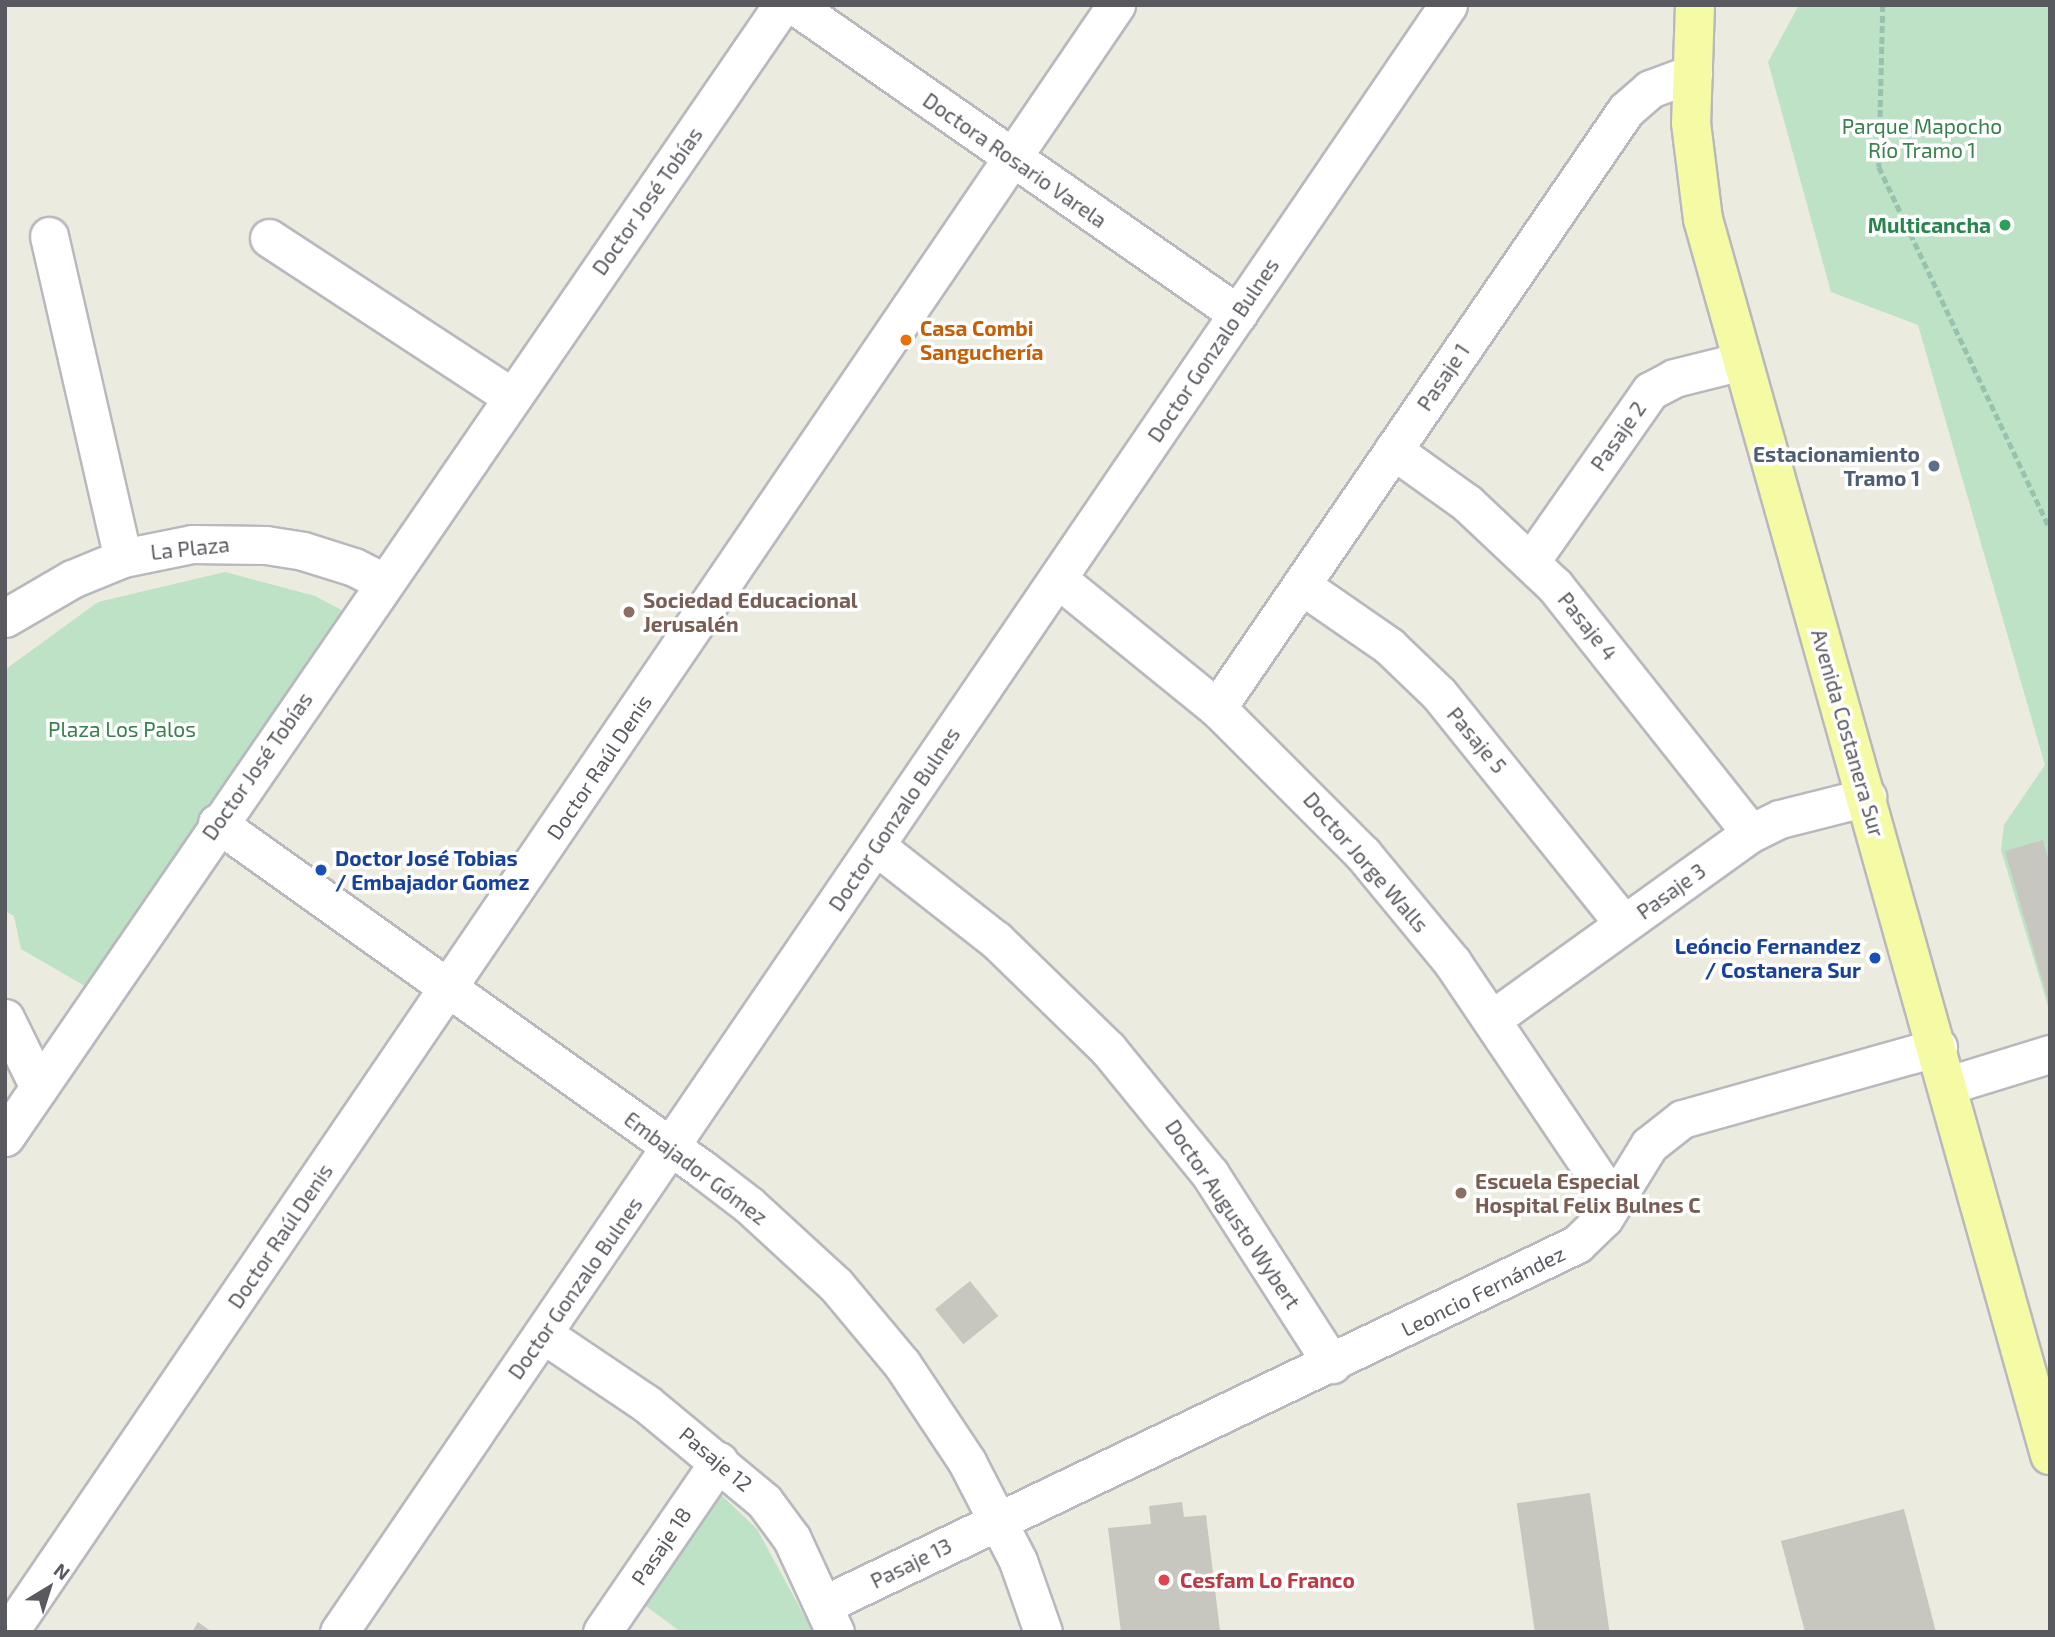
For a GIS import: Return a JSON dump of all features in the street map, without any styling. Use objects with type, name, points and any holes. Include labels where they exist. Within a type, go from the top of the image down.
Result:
[{"type":"main road","name":"Avenida Costanera Sur","points":[[1695,5],[1694,172],[1741,361],[1938,1046],[2050,1455]]},
{"type":"street","name":"Doctor José Tobías","points":[[5,1137],[383,582],[782,5]]},
{"type":"street","name":"Doctora Rosario Varela","points":[[794,5],[1238,314]]},
{"type":"street","name":"Doctor Raúl Denis","points":[[9,1632],[1116,5]]},
{"type":"street","name":"Doctor Gonzalo Bulnes","points":[[339,1632],[1448,5]]},
{"type":"street","name":"Pasaje 1","points":[[1217,708],[1626,110],[1650,89],[1693,73]]},
{"type":"street","points":[[49,236],[122,558]]},
{"type":"street","points":[[269,238],[512,397]]},
{"type":"street","name":"Pasaje 2","points":[[1531,561],[1650,391],[1674,378],[1741,361]]},
{"type":"street","name":"Pasaje 4","points":[[1393,450],[1467,503],[1531,561],[1578,613],[1751,833]]},
{"type":"street","name":"La Plaza","points":[[5,618],[55,587],[122,558],[192,544],[266,545],[339,562],[383,582]]},
{"type":"street","name":"Doctor Jorge Walls","points":[[1058,579],[1217,708],[1363,854],[1492,1019],[1613,1201]]},
{"type":"street","name":"Pasaje 5","points":[[1301,585],[1389,646],[1430,685],[1465,722],[1624,924]]},
{"type":"street","name":"Pasaje 3","points":[[1492,1019],[1751,833],[1780,819],[1867,797]]},
{"type":"street","name":"Embajador Gómez","points":[[217,824],[671,1147],[767,1221],[870,1324],[932,1405],[998,1521],[1043,1632]]},
{"type":"street","name":"Doctor Augusto Wybert","points":[[876,846],[996,940],[1108,1049],[1210,1174],[1332,1364]]},
{"type":"street","points":[[5,1018],[39,1087]]},
{"type":"street","name":"Leoncio Fernández","points":[[998,1521],[1332,1364],[1577,1244],[1598,1225],[1649,1145],[1682,1119],[1938,1046]]},
{"type":"street","points":[[1949,1085],[2050,1054]]},
{"type":"street","name":"Pasaje 12","points":[[543,1334],[639,1398],[719,1461],[777,1516],[829,1618]]},
{"type":"street","name":"Pasaje 18","points":[[602,1632],[719,1461]]},
{"type":"street","name":"Pasaje 13","points":[[829,1618],[998,1521]]},
{"type":"path","points":[[1883,5],[1879,167],[2050,528]]},
{"type":"green space","name":"Parque Mapocho Río Tramo 1","points":[[1799,5],[2050,5],[2050,1013],[2001,850],[2004,825],[2045,765],[1918,325],[1831,292],[1768,62]]},
{"type":"green space","name":"Plaza Los Palos","points":[[225,572],[315,596],[345,612],[85,986],[21,949],[14,916],[5,911],[6,669],[98,602]]},
{"type":"green space","points":[[713,1487],[757,1529],[813,1632],[681,1632],[639,1601]]},
{"type":"building","points":[[2043,840],[2050,865],[2049,1004],[2005,851]]},
{"type":"building","points":[[970,1281],[998,1316],[963,1344],[935,1309]]},
{"type":"building","points":[[1590,1493],[1609,1632],[1535,1632],[1517,1503]]},
{"type":"building","name":"Cesfam Lo Franco","points":[[1182,1502],[1184,1517],[1206,1515],[1220,1631],[1121,1632],[1108,1528],[1151,1524],[1149,1506]]},
{"type":"building","points":[[1904,1509],[1936,1632],[1805,1632],[1781,1541]]},
{"type":"building","points":[[198,1622],[212,1632],[192,1632]]},
{"type":"place","name":"Multicancha","points":[[2005,225]]},
{"type":"place","name":"Casa Combi Sanguchería","points":[[906,340]]},
{"type":"place","name":"Estacionamiento Tramo 1","points":[[1934,466]]},
{"type":"place","name":"Sociedad Educacional Jerusalén","points":[[629,612]]},
{"type":"place","name":"Doctor José Tobias / Embajador Gomez","points":[[321,870]]},
{"type":"place","name":"Leóncio Fernandez / Costanera Sur","points":[[1875,958]]},
{"type":"place","name":"Escuela Especial Hospital Felix Bulnes C","points":[[1461,1193]]},
{"type":"place","name":"Cesfam Lo Franco","points":[[1164,1580]]}]
